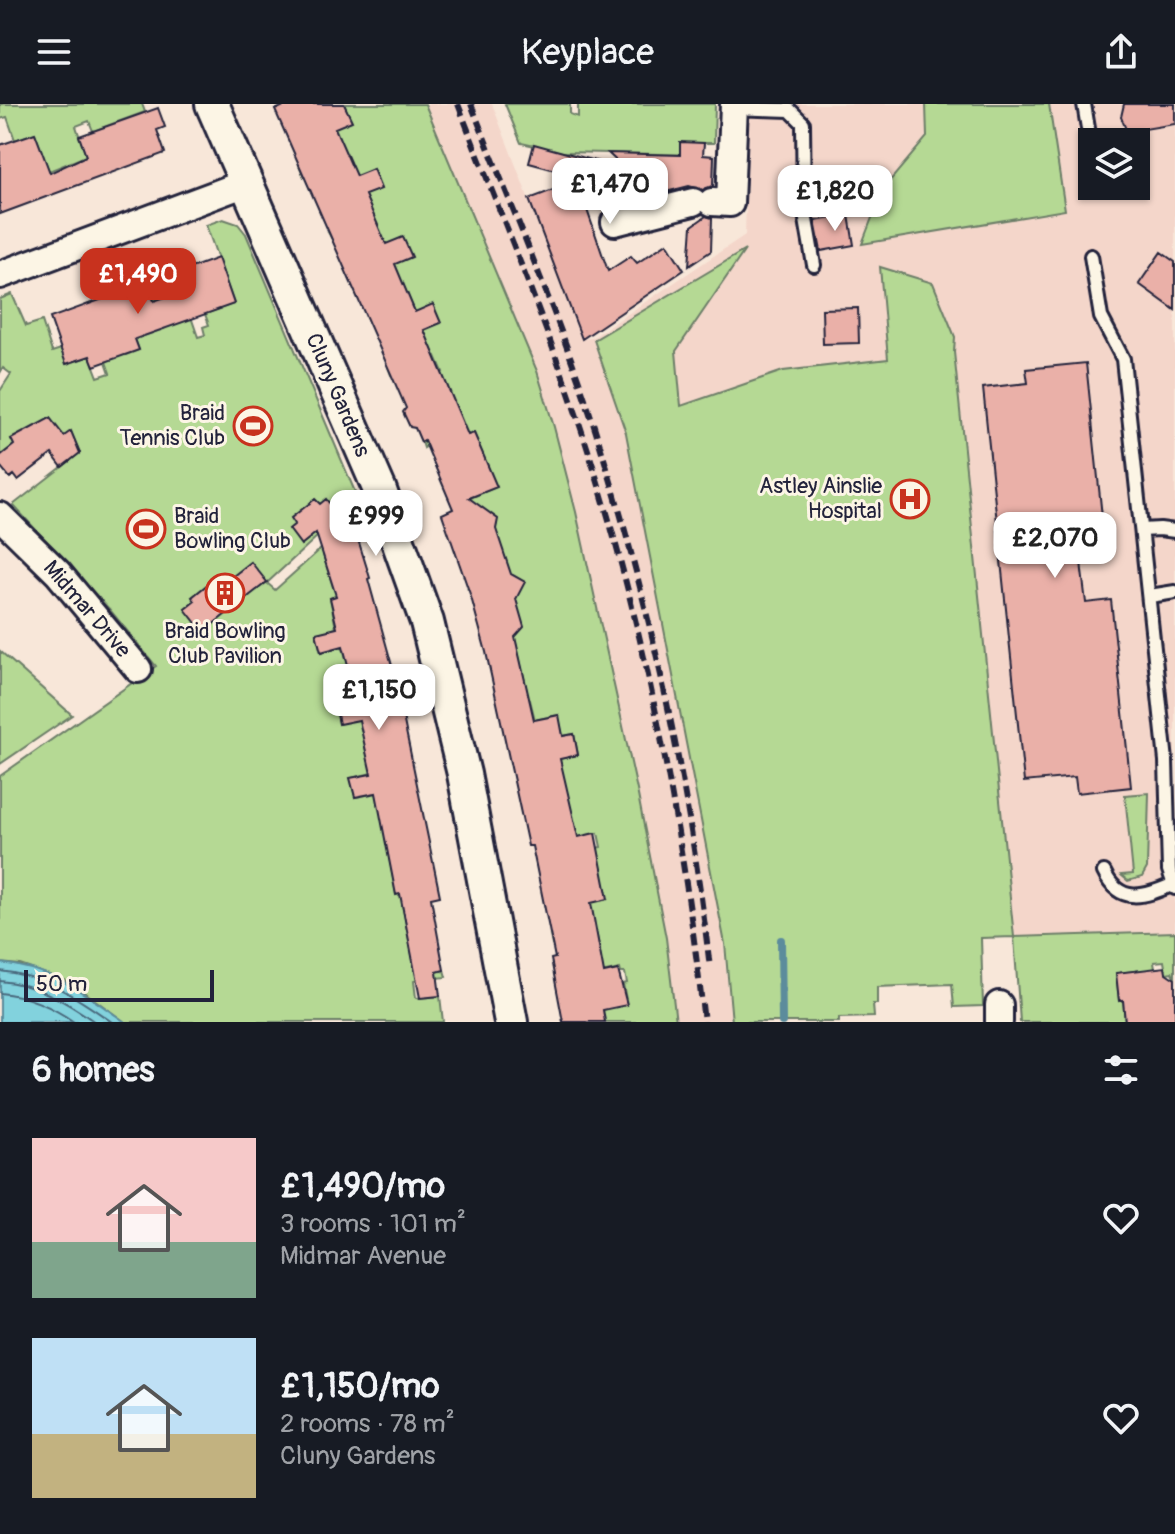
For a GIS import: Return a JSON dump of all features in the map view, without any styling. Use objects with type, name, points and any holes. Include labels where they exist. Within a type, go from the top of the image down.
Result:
[{"type":"street","name":"Cluny Gardens","points":[[212,104],[379,488],[427,622],[461,761],[511,1022]]},
{"type":"street","points":[[615,222],[703,202],[730,203],[734,106]]},
{"type":"street","points":[[0,275],[246,183]]},
{"type":"street","name":"Midmar Drive","points":[[0,516],[58,573],[138,669]]},
{"type":"lane","points":[[1084,104],[1088,128]]},
{"type":"lane","points":[[734,106],[790,110],[803,123],[804,208],[814,265]]},
{"type":"lane","points":[[1091,256],[1101,317],[1123,359],[1166,761],[1169,870],[1174,887],[1147,895],[1128,896],[1117,890],[1104,872]]},
{"type":"lane","points":[[1142,530],[1175,531]]},
{"type":"lane","points":[[1150,596],[1175,592]]},
{"type":"shaded area","name":"Astley Ainslie Hospital","points":[[425,104],[492,104],[583,339],[592,338],[745,235],[749,104],[1175,104],[1175,932],[734,945],[723,940],[731,1022],[676,1022],[666,938],[637,790],[576,512],[537,370]]},
{"type":"green space","points":[[0,104],[142,104],[145,112],[93,131],[89,121],[76,126],[86,156],[49,171],[35,133],[15,140],[7,117],[0,119]]},
{"type":"green space","points":[[344,104],[425,104],[537,371],[576,512],[637,790],[666,938],[676,1022],[605,1022],[602,1004],[627,1005],[623,984],[627,983],[625,973],[621,973],[620,969],[606,972],[608,980],[592,951],[600,950],[597,937],[552,945],[550,935],[590,927],[585,903],[608,899],[575,853],[601,847],[598,833],[553,842],[544,762],[578,755],[574,734],[563,736],[558,715],[535,720],[530,700],[499,706],[527,691],[510,617],[521,580],[513,575],[468,588],[488,551],[497,520],[459,503],[496,487],[474,433],[436,449],[432,442],[424,448],[422,442],[460,417],[431,378],[443,372],[436,356],[391,375],[388,367],[431,348],[393,262],[403,237],[386,246],[335,245],[328,232],[371,214],[363,194],[381,189],[373,169],[356,178],[304,177],[299,165],[342,147],[334,127],[351,121]]},
{"type":"green space","points":[[505,104],[570,104],[570,114],[578,117],[578,104],[715,104],[714,143],[680,143],[680,152],[703,152],[703,155],[562,152],[521,143]]},
{"type":"green space","points":[[926,104],[1049,104],[1065,210],[862,244],[883,189],[927,137]]},
{"type":"green space","points":[[223,219],[238,224],[246,234],[358,499],[267,583],[275,590],[333,538],[323,555],[334,590],[349,585],[351,592],[330,598],[336,628],[316,634],[321,652],[341,646],[344,651],[357,700],[336,705],[363,719],[389,742],[365,747],[372,773],[351,778],[355,797],[377,793],[396,894],[418,890],[402,904],[416,975],[444,970],[446,977],[414,981],[416,998],[440,996],[443,1022],[125,1022],[72,983],[20,965],[0,963],[0,776],[156,666],[110,610],[13,505],[80,453],[71,432],[64,436],[50,418],[30,433],[28,431],[12,439],[14,445],[0,456],[0,391],[11,374],[3,368],[0,373],[0,299],[12,294],[26,326],[42,321],[52,352],[61,349],[67,364],[90,356],[98,377],[110,373],[86,305],[91,303],[98,320],[112,315],[126,355],[139,350],[135,339],[164,329],[147,283],[155,280],[172,319],[183,315],[175,293],[182,291],[198,337],[205,335],[203,327],[209,325],[205,314],[234,304],[206,225]]},
{"type":"green space","points":[[745,250],[676,351],[681,406],[783,371],[888,359],[880,267],[933,283],[955,337],[954,352],[1014,937],[981,938],[983,1006],[954,1007],[952,984],[877,987],[874,1017],[839,1018],[839,1022],[732,1022],[725,944],[626,433],[594,340]]},
{"type":"green space","points":[[0,651],[72,715],[0,764]]},
{"type":"green space","points":[[1149,793],[1147,868],[1142,877],[1128,881],[1121,875],[1133,874],[1125,795]]},
{"type":"green space","points":[[1175,932],[1175,979],[1172,972],[1166,973],[1164,961],[1154,962],[1155,969],[1116,973],[1125,1022],[1020,1022],[1014,937]]},
{"type":"water","points":[[0,963],[52,976],[82,992],[125,1022],[0,1022]]},
{"type":"building","points":[[288,104],[344,104],[352,121],[335,128],[356,176],[373,169],[381,189],[365,195],[386,244],[403,237],[412,257],[395,264],[415,312],[433,304],[441,323],[424,330],[468,435],[474,433],[497,487],[469,498],[498,519],[496,529],[511,574],[525,582],[516,599],[524,627],[515,637],[534,720],[559,715],[563,736],[574,734],[578,755],[560,759],[578,837],[595,833],[608,899],[591,903],[604,973],[618,970],[627,1005],[603,1010],[605,1022],[563,1022],[551,959],[555,958],[532,846],[528,846],[486,652],[471,597],[442,514],[453,509],[424,440],[421,442],[403,412],[406,408],[275,110]]},
{"type":"building","points":[[1124,104],[1175,104],[1175,124],[1125,128],[1121,117]]},
{"type":"building","points":[[158,108],[165,127],[157,130],[165,153],[0,214],[0,145],[35,133],[50,173],[86,156],[79,136]]},
{"type":"building","points":[[680,142],[704,143],[703,155],[714,156],[713,186],[703,190],[689,186],[646,197],[583,198],[608,271],[631,256],[637,263],[667,243],[684,270],[582,339],[529,199],[585,178],[529,163],[534,144],[625,169],[608,153],[680,155]]},
{"type":"building","points":[[849,215],[854,245],[821,251],[815,221]]},
{"type":"building","points":[[706,216],[712,218],[711,251],[689,266],[692,226]]},
{"type":"building","points":[[1161,252],[1175,262],[1175,310],[1139,284]]},
{"type":"building","points":[[218,258],[234,304],[135,339],[139,350],[94,366],[90,356],[66,364],[50,318],[147,283],[154,301],[191,288],[185,270]]},
{"type":"building","points":[[858,308],[859,343],[823,344],[822,309]]},
{"type":"building","points":[[1086,363],[1104,536],[1079,538],[1082,571],[1086,603],[1111,600],[1131,787],[1077,793],[1075,777],[1024,782],[983,388],[1028,383],[1026,369]]},
{"type":"building","points":[[50,418],[64,436],[71,431],[80,453],[62,467],[52,454],[18,480],[14,475],[10,478],[0,466],[0,456],[14,445],[11,439]]},
{"type":"building","points":[[315,499],[320,504],[326,499],[346,525],[352,520],[394,673],[440,896],[431,898],[444,970],[437,972],[440,996],[420,998],[376,793],[355,797],[350,778],[371,774],[359,720],[339,724],[335,705],[357,700],[343,646],[321,652],[316,633],[337,628],[330,598],[336,596],[316,533],[301,545],[289,529],[295,524],[291,518]]},
{"type":"building","name":"Braid Bowling Club Pavilion","points":[[251,562],[267,582],[203,632],[185,609],[195,601],[192,597],[208,584],[212,589],[217,584],[219,587]]},
{"type":"building","points":[[1165,967],[1166,973],[1175,979],[1175,1022],[1125,1022],[1116,973]]},
{"type":"waterway","points":[[781,940],[782,1022]]},
{"type":"railway","points":[[458,104],[562,374],[613,534],[662,741],[686,881],[704,1022]]},
{"type":"railway","points":[[471,104],[580,385],[633,559],[679,762],[710,968]]},
{"type":"place","name":"Braid Tennis Club","points":[[253,426]]},
{"type":"place","name":"Astley Ainslie Hospital","points":[[910,499]]},
{"type":"place","name":"Braid Bowling Club","points":[[146,529]]},
{"type":"place","name":"Braid Bowling Club Pavilion","points":[[225,593]]}]
